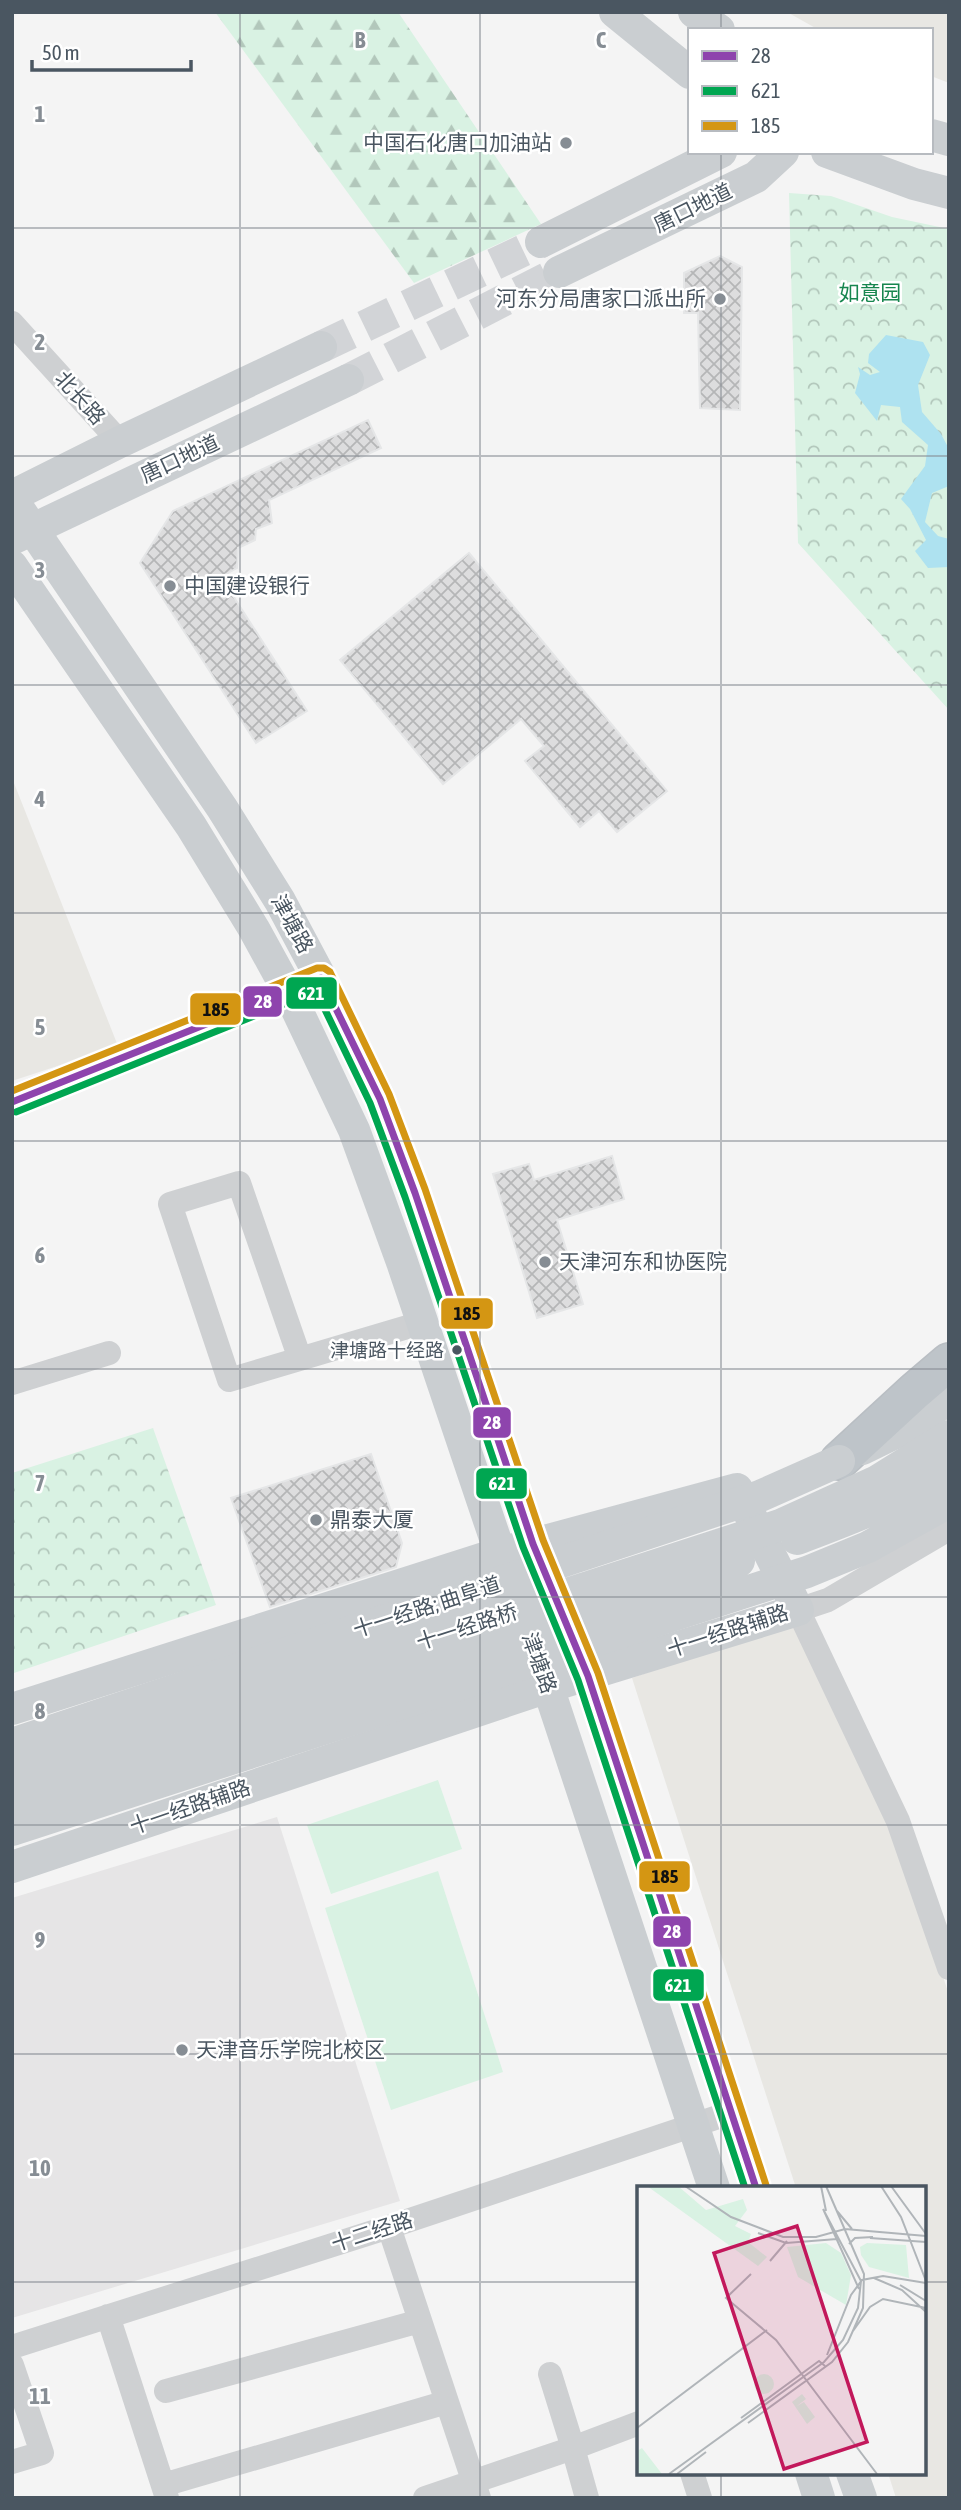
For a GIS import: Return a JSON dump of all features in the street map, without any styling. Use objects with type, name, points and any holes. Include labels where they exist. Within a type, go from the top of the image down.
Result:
[{"type":"highway","points":[[839,1461],[949,1362]]},
{"type":"main road","points":[[615,12],[688,71]]},
{"type":"main road","points":[[694,12],[716,28]]},
{"type":"main road","name":"唐口地道","points":[[541,242],[717,154]]},
{"type":"main road","name":"唐口地道","points":[[559,272],[755,177],[781,154]]},
{"type":"main road","points":[[832,154],[914,184],[949,193]]},
{"type":"main road","name":"唐口地道","points":[[12,497],[120,442],[321,347]]},
{"type":"main road","name":"唐口地道","points":[[23,534],[348,380]]},
{"type":"main road","name":"津塘路","points":[[12,497],[23,534],[222,808],[281,901],[380,1099],[533,1544],[588,1676],[755,2186]]},
{"type":"main road","name":"津塘路","points":[[12,566],[191,826],[254,929],[288,991],[354,1130],[548,1687],[713,2186]]},
{"type":"main road","points":[[12,1102],[288,991]]},
{"type":"main road","name":"十一经路; 曲阜道","points":[[12,1744],[760,1496],[902,1429],[949,1399]]},
{"type":"main road","name":"十一经路桥","points":[[12,1774],[780,1525],[877,1481],[949,1436]]},
{"type":"main road","name":"十一经路桥","points":[[12,1800],[694,1578],[863,1515],[907,1493],[949,1466]]},
{"type":"main road","name":"十一经路辅路","points":[[12,1709],[500,1553],[737,1489],[798,1609],[548,1687],[12,1867]]},
{"type":"main road","points":[[12,1830],[807,1572],[868,1547],[949,1502]]},
{"type":"main road","points":[[812,2475],[820,2498]]},
{"type":"main road","points":[[853,2475],[861,2498]]},
{"type":"street","name":"北长路","points":[[12,323],[120,442]]},
{"type":"street","points":[[288,991],[321,978]]},
{"type":"street","points":[[300,1359],[239,1184],[170,1204],[229,1380],[300,1359],[421,1323]]},
{"type":"street","points":[[12,1383],[109,1353]]},
{"type":"street","points":[[949,1529],[828,1600],[798,1609],[898,1821],[949,1969]]},
{"type":"street","name":"十二经路","points":[[12,2347],[389,2227],[730,2113]]},
{"type":"street","points":[[389,2227],[476,2490]]},
{"type":"street","points":[[108,2316],[165,2492],[447,2402]]},
{"type":"street","points":[[166,2390],[420,2321]]},
{"type":"street","points":[[12,2365],[42,2453],[12,2462]]},
{"type":"street","points":[[550,2374],[587,2498]]},
{"type":"street","points":[[425,2498],[476,2490],[637,2424]]},
{"type":"street","points":[[693,2475],[701,2498]]},
{"type":"shaded area","points":[[787,12],[949,12],[949,83],[933,77],[933,28],[815,28]]},
{"type":"shaded area","points":[[12,778],[118,1046],[12,1081]]},
{"type":"shaded area","points":[[813,1615],[893,1823],[949,1995],[949,2498],[896,2498],[889,2475],[926,2475],[926,2186],[795,2186],[632,1678]]},
{"type":"shaded area","name":"天津音乐学院北校区","points":[[277,1817],[400,2201],[12,2318],[12,1898]]},
{"type":"green space","points":[[215,12],[398,12],[541,224],[414,283]]},
{"type":"green space","name":"如意园","points":[[789,193],[831,196],[892,217],[949,229],[949,710],[798,543]]},
{"type":"green space","points":[[153,1428],[216,1605],[14,1673],[12,1473]]},
{"type":"green space","points":[[438,1780],[462,1849],[331,1894],[307,1825]]},
{"type":"green space","points":[[438,1871],[503,2072],[391,2110],[325,1908]]},
{"type":"water","points":[[886,335],[923,342],[930,355],[918,385],[922,412],[941,434],[949,449],[949,486],[932,493],[925,522],[938,536],[949,539],[949,567],[928,568],[915,551],[926,540],[910,509],[901,499],[925,466],[928,445],[902,422],[900,407],[881,405],[877,421],[855,393],[860,374],[858,367],[870,375],[880,372],[868,363],[869,354]]},
{"type":"building","points":[[720,256],[742,267],[740,410],[700,408],[698,313],[684,313],[684,273]]},
{"type":"building","points":[[368,420],[381,448],[269,500],[272,523],[256,529],[255,540],[238,548],[237,568],[221,577],[307,711],[256,743],[140,563],[173,511]]},
{"type":"building","points":[[469,553],[667,791],[617,832],[599,811],[580,827],[525,761],[544,746],[521,719],[443,784],[340,660]]},
{"type":"building","name":"天津河东和协医院","points":[[612,1156],[624,1199],[557,1220],[583,1304],[537,1318],[493,1174],[529,1164],[534,1180]]},
{"type":"building","name":"鼎泰大厦","points":[[371,1454],[402,1543],[396,1567],[270,1607],[231,1498]]},
{"type":"tunnel","points":[[321,347],[541,242]]},
{"type":"tunnel","points":[[348,380],[559,272]]},
{"type":"transit line","name":"185","points":[[12,1091],[317,968],[330,972],[389,1094],[425,1189],[543,1540],[598,1673],[766,2185]]},
{"type":"transit line","name":"28","points":[[12,1102],[321,978],[380,1099],[415,1193],[533,1544],[588,1676],[755,2186]]},
{"type":"transit line","name":"621","points":[[16,1112],[316,991],[370,1103],[405,1197],[523,1547],[578,1680],[744,2186]]},
{"type":"place","name":"中国石化唐口加油站","points":[[566,143]]},
{"type":"place","name":"河东分局唐家口派出所","points":[[720,299]]},
{"type":"place","name":"中国建设银行","points":[[170,586]]},
{"type":"place","name":"天津河东和协医院","points":[[545,1262]]},
{"type":"place","name":"津塘路十经路","points":[[457,1350]]},
{"type":"place","name":"鼎泰大厦","points":[[316,1520]]},
{"type":"place","name":"天津音乐学院北校区","points":[[182,2050]]}]
